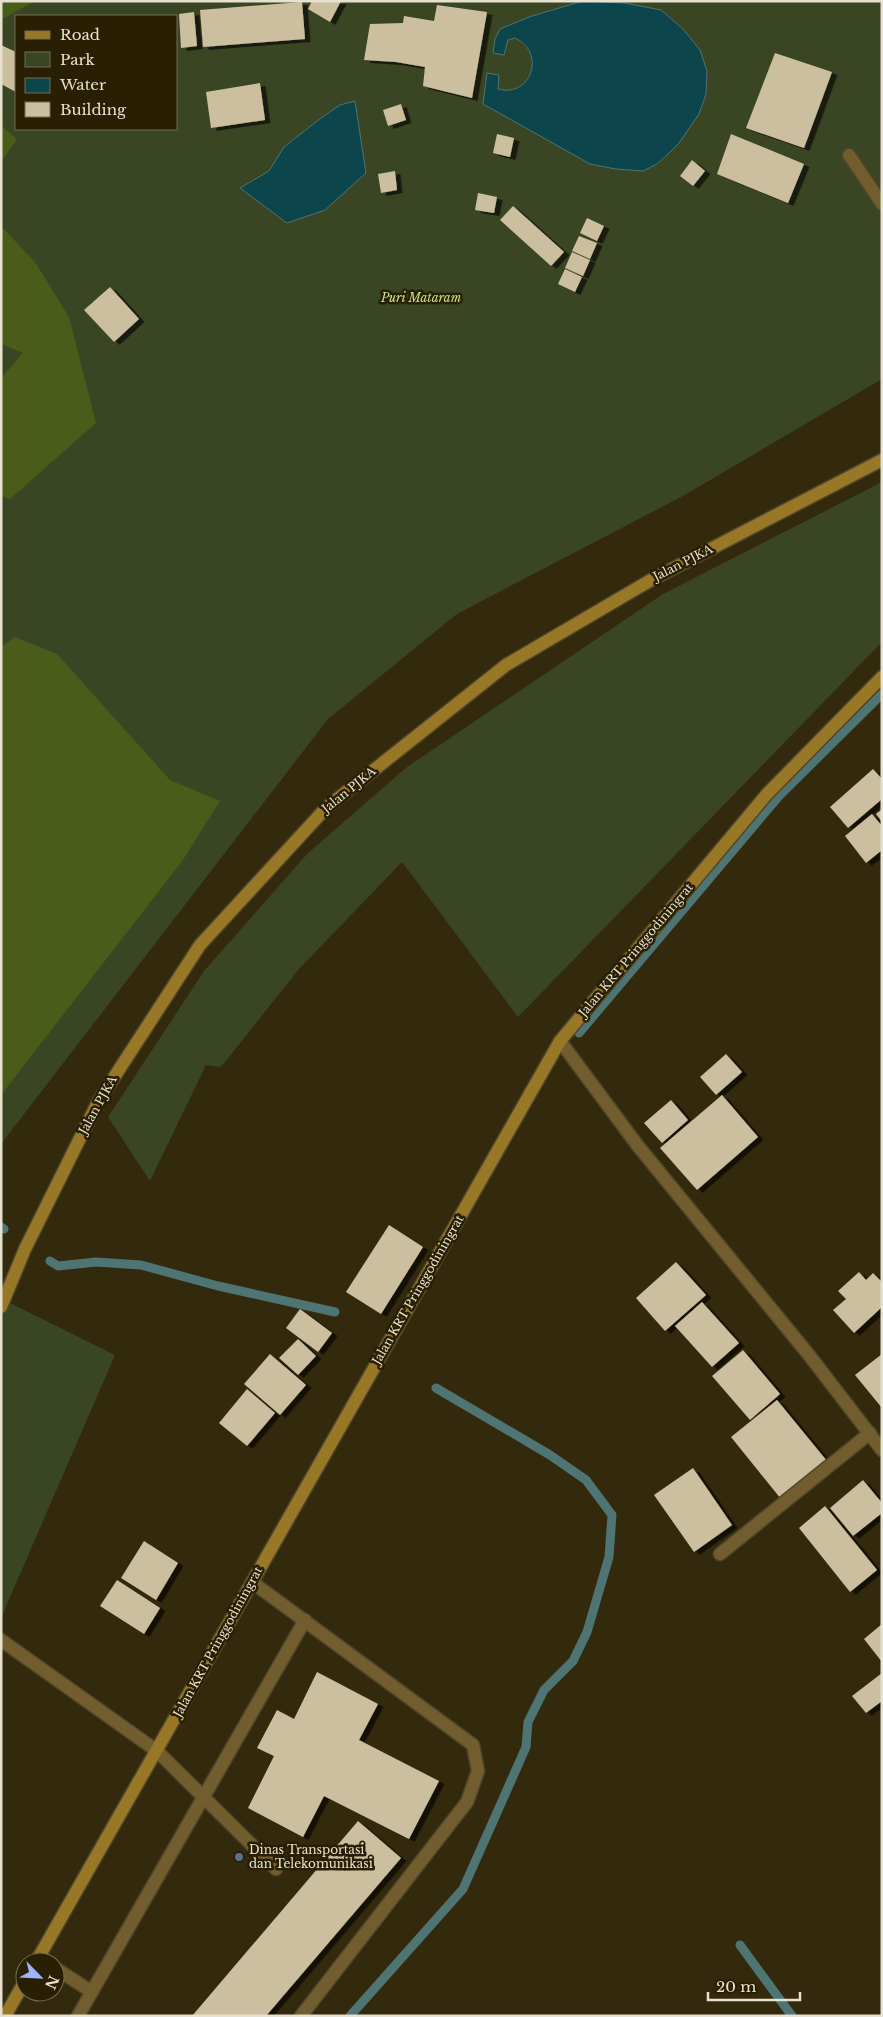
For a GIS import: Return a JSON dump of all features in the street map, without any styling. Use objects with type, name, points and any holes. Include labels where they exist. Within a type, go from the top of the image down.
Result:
[{"type":"main road","name":"Jalan PJKA","points":[[1,1307],[25,1249],[98,1102],[173,986],[200,945],[326,808],[506,665],[650,580],[882,460]]},
{"type":"main road","name":"Jalan KRT Pringgodiningrat","points":[[45,1952],[157,1750],[560,1042],[767,794],[882,677]]},
{"type":"main road","points":[[5,2016],[15,1998]]},
{"type":"street","points":[[849,155],[882,204]]},
{"type":"street","points":[[560,1042],[638,1146],[882,1450]]},
{"type":"street","points":[[720,1554],[870,1433]]},
{"type":"street","points":[[252,1582],[473,1745],[478,1771],[467,1802],[301,2016]]},
{"type":"street","points":[[78,2016],[305,1620]]},
{"type":"street","points":[[1,1640],[157,1750],[276,1869]]},
{"type":"street","points":[[65,1974],[92,1992]]},
{"type":"green space","name":"Puri Mataram","points":[[1,1],[882,1],[882,379],[683,496],[457,614],[328,719],[1,1144]]},
{"type":"green space","points":[[1,1],[35,1],[1,20]]},
{"type":"green space","points":[[1,125],[17,139],[1,162]]},
{"type":"green space","points":[[1,226],[35,262],[69,317],[96,423],[10,499],[1,496],[1,378],[23,353],[1,344]]},
{"type":"green space","points":[[882,482],[882,642],[518,1017],[402,862],[299,969],[221,1067],[206,1065],[150,1181],[108,1117],[204,971],[308,853],[407,767],[663,594]]},
{"type":"green space","points":[[15,637],[57,654],[170,780],[220,801],[183,860],[1,1095],[1,647]]},
{"type":"green space","points":[[4,1300],[115,1355],[1,1618],[1,1307]]},
{"type":"water","points":[[583,1],[625,3],[661,10],[683,29],[700,50],[707,71],[706,94],[699,114],[679,143],[657,164],[643,171],[616,169],[590,164],[483,104],[487,73],[499,75],[498,89],[510,90],[519,87],[526,81],[531,72],[530,53],[525,45],[515,38],[508,40],[504,55],[493,53],[495,39],[500,29],[532,16]]},
{"type":"water","points":[[355,101],[366,173],[325,210],[287,223],[240,188],[269,171],[284,147],[321,118],[340,105]]},
{"type":"building","points":[[312,1],[341,1],[330,22],[308,9]]},
{"type":"building","points":[[302,2],[305,39],[203,47],[200,10]]},
{"type":"building","points":[[437,5],[487,12],[472,98],[423,86],[425,67],[396,62],[364,60],[370,24],[403,23],[404,16],[434,21]]},
{"type":"building","points":[[194,12],[197,46],[181,48],[179,14]]},
{"type":"building","points":[[1,45],[15,52],[15,91],[1,84]]},
{"type":"building","points":[[775,53],[832,72],[804,148],[746,128]]},
{"type":"building","points":[[260,83],[265,120],[211,128],[206,92]]},
{"type":"building","points":[[401,104],[406,120],[388,126],[383,110]]},
{"type":"building","points":[[497,134],[514,138],[510,157],[493,153]]},
{"type":"building","points":[[731,134],[804,164],[788,203],[717,174]]},
{"type":"building","points":[[692,160],[705,171],[693,186],[680,176]]},
{"type":"building","points":[[395,171],[397,190],[381,193],[378,174]]},
{"type":"building","points":[[478,193],[497,197],[494,213],[475,210]]},
{"type":"building","points":[[513,206],[564,252],[551,266],[500,220]]},
{"type":"building","points":[[587,218],[604,226],[597,241],[580,233]]},
{"type":"building","points":[[579,236],[597,243],[590,259],[572,251]]},
{"type":"building","points":[[572,252],[590,260],[583,276],[565,268]]},
{"type":"building","points":[[565,269],[582,277],[575,292],[558,284]]},
{"type":"building","points":[[110,287],[139,319],[114,342],[84,310]]},
{"type":"building","points":[[873,769],[882,779],[882,799],[848,828],[830,807]]},
{"type":"building","points":[[882,809],[882,822],[876,814]]},
{"type":"building","points":[[872,814],[882,826],[882,850],[866,863],[845,836]]},
{"type":"building","points":[[726,1054],[742,1072],[716,1095],[700,1077]]},
{"type":"building","points":[[722,1095],[758,1137],[697,1190],[660,1148]]},
{"type":"building","points":[[671,1100],[688,1120],[662,1143],[644,1123]]},
{"type":"building","points":[[389,1225],[423,1247],[381,1314],[346,1292]]},
{"type":"building","points":[[676,1262],[706,1295],[665,1331],[636,1298]]},
{"type":"building","points":[[859,1272],[866,1280],[873,1273],[882,1282],[882,1307],[854,1333],[833,1310],[846,1299],[838,1291]]},
{"type":"building","points":[[702,1302],[739,1343],[712,1367],[675,1326]]},
{"type":"building","points":[[300,1309],[332,1333],[318,1352],[286,1328]]},
{"type":"building","points":[[298,1339],[316,1356],[298,1375],[279,1358]]},
{"type":"building","points":[[743,1350],[780,1394],[750,1420],[712,1376]]},
{"type":"building","points":[[270,1354],[306,1385],[280,1415],[244,1384]]},
{"type":"building","points":[[882,1354],[882,1408],[855,1375]]},
{"type":"building","points":[[247,1389],[275,1413],[247,1446],[219,1423]]},
{"type":"building","points":[[777,1400],[827,1461],[781,1499],[731,1437]]},
{"type":"building","points":[[693,1468],[732,1525],[694,1552],[654,1495]]},
{"type":"building","points":[[863,1480],[882,1503],[882,1513],[853,1536],[830,1508]]},
{"type":"building","points":[[825,1506],[877,1570],[850,1592],[799,1528]]},
{"type":"building","points":[[144,1541],[178,1563],[156,1600],[121,1578]]},
{"type":"building","points":[[117,1580],[160,1608],[144,1634],[100,1606]]},
{"type":"building","points":[[882,1624],[882,1662],[864,1639]]},
{"type":"building","points":[[317,1672],[378,1704],[359,1740],[439,1781],[409,1839],[324,1796],[303,1837],[248,1808],[274,1756],[257,1748],[277,1710],[294,1719]]},
{"type":"building","points":[[882,1673],[882,1701],[866,1713],[852,1696]]},
{"type":"building","points":[[358,1821],[401,1858],[266,2016],[192,2016]]},
{"type":"waterway","points":[[579,1033],[779,796],[882,694]]},
{"type":"waterway","points":[[50,1261],[58,1266],[96,1262],[141,1265],[218,1286],[335,1312]]},
{"type":"waterway","points":[[350,2016],[463,1889],[526,1747],[528,1722],[544,1690],[573,1661],[587,1632],[609,1557],[612,1515],[586,1480],[550,1455],[436,1388]]},
{"type":"waterway","points":[[740,1945],[792,2016]]},
{"type":"place","name":"Dinas Transportasi dan Telekomunikasi","points":[[239,1857]]}]
